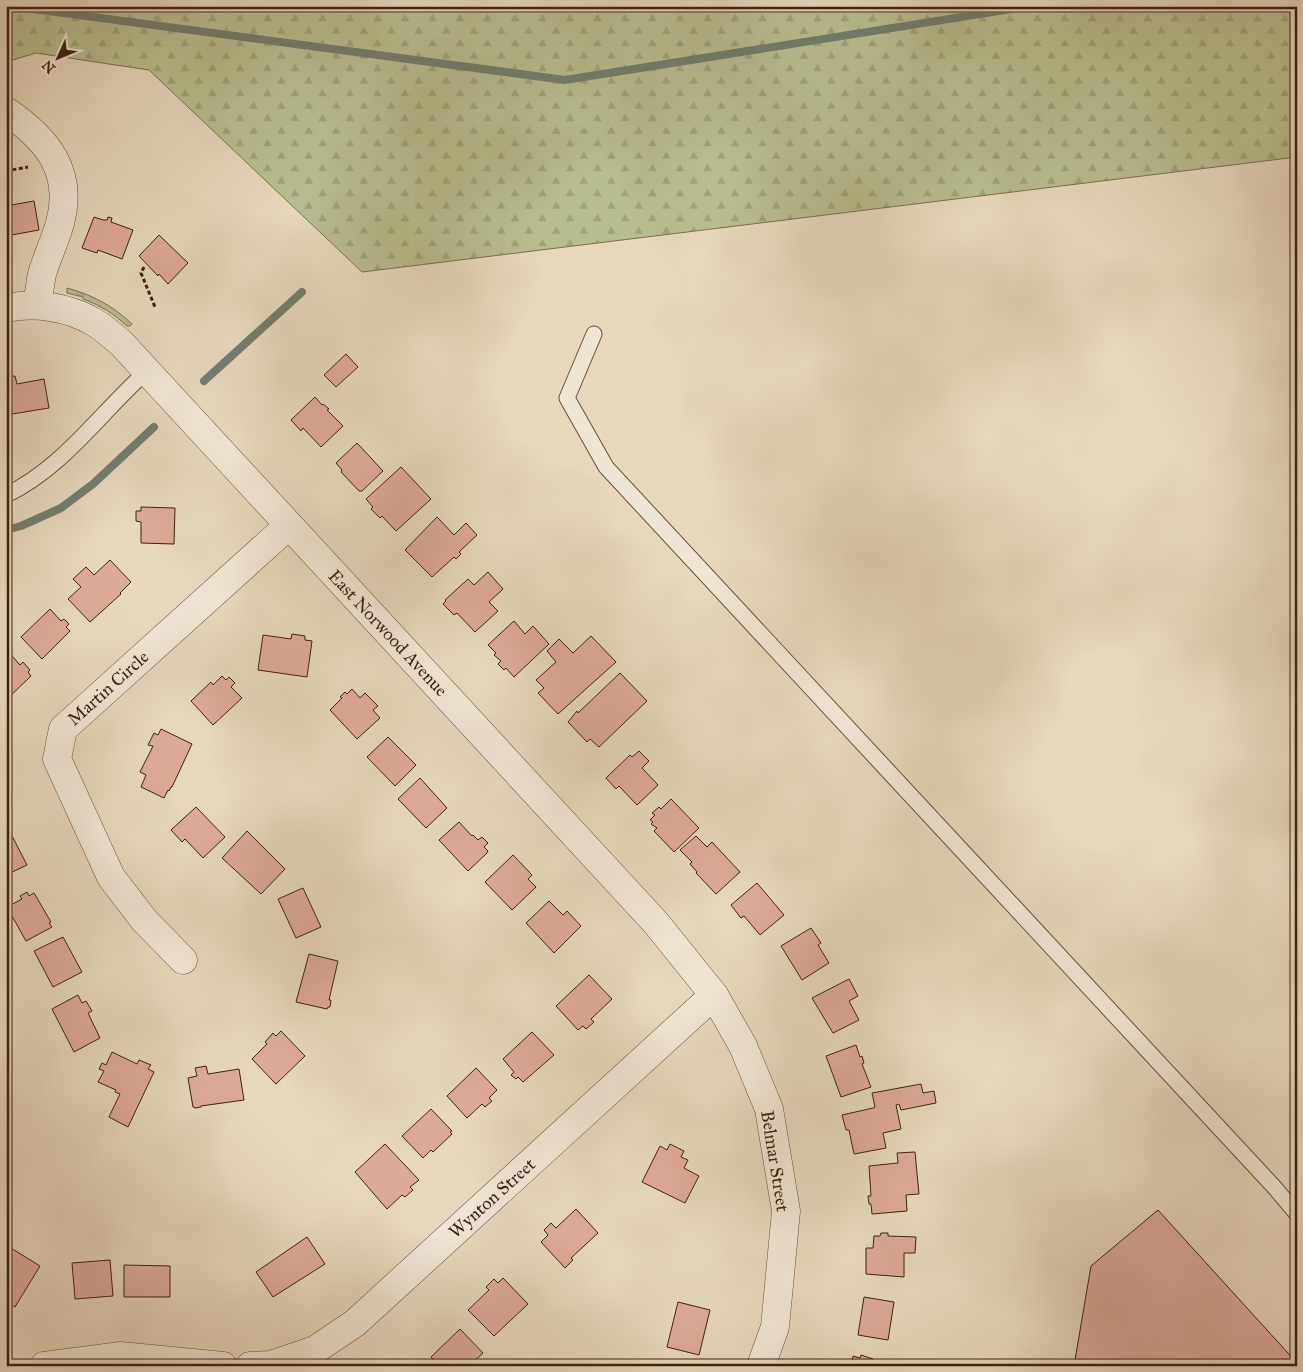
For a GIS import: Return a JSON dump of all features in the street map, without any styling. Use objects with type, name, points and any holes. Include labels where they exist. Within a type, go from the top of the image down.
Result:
[{"type":"street","points":[[6,111],[45,144],[54,159],[62,183],[63,199],[60,222],[42,275],[37,305]]},
{"type":"street","name":"East Norwood Avenue","points":[[6,308],[37,305],[73,313],[93,322],[122,344],[288,526],[656,922],[714,995]]},
{"type":"street","name":"Martin Circle","points":[[183,960],[144,920],[111,878],[57,759],[63,729],[288,526]]},
{"type":"street","name":"Wynton Street","points":[[250,1366],[271,1365],[315,1350],[355,1323],[714,995]]},
{"type":"street","name":"Belmar Street","points":[[714,995],[743,1046],[769,1109],[786,1211],[774,1327],[761,1366]]},
{"type":"street","points":[[44,1366],[121,1356],[223,1366]]},
{"type":"lane","points":[[594,334],[567,398],[606,467],[1275,1188],[1297,1214]]},
{"type":"lane","points":[[6,495],[36,478],[69,449],[147,371]]},
{"type":"path","points":[[144,267],[141,273],[155,307]]},
{"type":"green space","points":[[6,6],[1297,6],[1297,157],[362,272],[149,70],[36,53],[6,62]]},
{"type":"green space","points":[[67,288],[102,302],[132,324],[127,326],[112,314],[83,299],[83,297],[67,293]]},
{"type":"building","points":[[34,201],[39,230],[6,236],[6,206]]},
{"type":"building","points":[[94,217],[103,220],[107,220],[108,217],[112,218],[111,222],[133,230],[122,259],[98,250],[97,253],[82,248]]},
{"type":"building","points":[[159,235],[188,263],[168,284],[139,256]]},
{"type":"building","points":[[346,354],[358,367],[336,387],[324,375]]},
{"type":"building","points":[[15,376],[17,384],[44,379],[49,408],[6,415],[6,377]]},
{"type":"building","points":[[315,397],[322,405],[329,409],[327,410],[343,426],[321,447],[303,428],[301,431],[291,420]]},
{"type":"building","points":[[357,443],[383,471],[362,491],[359,491],[341,472],[342,470],[336,463]]},
{"type":"building","points":[[401,467],[431,499],[396,531],[382,516],[380,518],[371,509],[373,507],[366,499]]},
{"type":"building","points":[[141,507],[175,508],[174,544],[141,543],[141,522],[136,521],[136,511],[141,511]]},
{"type":"building","points":[[437,517],[454,535],[466,523],[477,535],[459,552],[461,554],[456,559],[454,557],[432,577],[405,550]]},
{"type":"building","points":[[110,560],[131,582],[121,594],[90,622],[68,599],[81,587],[73,579],[86,567],[94,575]]},
{"type":"building","points":[[488,572],[503,589],[489,602],[498,611],[475,632],[457,613],[454,615],[443,604],[468,579],[474,585]]},
{"type":"building","points":[[50,609],[61,621],[64,619],[69,624],[66,627],[70,631],[42,659],[21,637]]},
{"type":"building","points":[[514,621],[525,634],[533,626],[549,644],[514,677],[506,668],[504,670],[498,664],[501,661],[494,655],[496,653],[488,645]]},
{"type":"building","points":[[292,634],[305,636],[305,640],[312,641],[307,677],[258,670],[263,635],[291,639]]},
{"type":"building","points":[[591,636],[616,662],[558,714],[538,693],[544,688],[536,680],[556,662],[547,651],[559,639],[573,653]]},
{"type":"building","points":[[7,650],[20,665],[23,662],[30,670],[28,672],[31,676],[6,700]]},
{"type":"building","points":[[620,673],[647,701],[599,747],[590,739],[587,742],[568,722],[577,711],[578,713]]},
{"type":"building","points":[[222,676],[226,680],[229,677],[235,683],[231,687],[242,698],[213,725],[191,701],[211,682],[213,685]]},
{"type":"building","points":[[352,689],[360,698],[365,693],[378,706],[373,710],[380,718],[357,739],[330,710],[342,698],[340,697],[345,692],[347,694]]},
{"type":"building","points":[[161,729],[192,744],[172,787],[164,798],[141,787],[146,775],[140,772],[153,746],[148,745],[154,733],[158,735]]},
{"type":"building","points":[[388,737],[416,765],[395,786],[367,757]]},
{"type":"building","points":[[639,751],[649,761],[642,768],[658,785],[637,805],[619,786],[616,789],[606,778],[630,755],[632,757]]},
{"type":"building","points":[[420,778],[447,808],[426,828],[398,799]]},
{"type":"building","points":[[671,799],[699,828],[674,852],[654,831],[657,828],[651,824],[653,822],[650,820],[655,815],[652,813],[659,807],[661,809]]},
{"type":"building","points":[[196,807],[225,837],[203,858],[185,839],[182,842],[171,830]]},
{"type":"building","points":[[459,822],[472,836],[478,840],[482,837],[488,843],[484,847],[488,851],[487,853],[468,871],[439,840]]},
{"type":"building","points":[[9,830],[27,865],[6,875],[6,831]]},
{"type":"building","points":[[247,831],[285,869],[261,894],[222,858]]},
{"type":"building","points":[[696,836],[707,847],[712,842],[740,872],[716,894],[696,873],[690,864],[692,862],[680,850]]},
{"type":"building","points":[[513,855],[532,875],[528,879],[536,887],[512,910],[485,882]]},
{"type":"building","points":[[757,883],[784,915],[760,935],[744,916],[741,918],[731,905]]},
{"type":"building","points":[[303,888],[321,927],[296,938],[278,899]]},
{"type":"building","points":[[27,892],[29,896],[34,893],[52,927],[26,941],[7,907],[22,899],[20,896]]},
{"type":"building","points":[[549,901],[563,915],[567,911],[581,926],[554,953],[526,923]]},
{"type":"building","points":[[811,928],[821,943],[818,945],[829,963],[802,980],[781,946]]},
{"type":"building","points":[[63,937],[82,972],[53,987],[34,951]]},
{"type":"building","points":[[309,954],[338,961],[329,1000],[331,1000],[330,1007],[327,1009],[296,1002]]},
{"type":"building","points":[[589,975],[612,999],[591,1019],[594,1022],[586,1029],[583,1026],[578,1030],[556,1006]]},
{"type":"building","points":[[849,979],[858,996],[849,1001],[859,1020],[833,1033],[812,998]]},
{"type":"building","points":[[78,995],[82,1003],[86,1001],[92,1011],[88,1013],[100,1038],[74,1052],[52,1009]]},
{"type":"building","points":[[281,1031],[305,1056],[276,1084],[252,1059],[267,1044],[265,1042],[273,1033],[276,1036]]},
{"type":"building","points":[[532,1032],[554,1055],[523,1082],[518,1077],[516,1079],[511,1075],[514,1072],[503,1059]]},
{"type":"building","points":[[856,1045],[860,1057],[862,1056],[864,1063],[862,1064],[871,1087],[841,1097],[826,1056]]},
{"type":"building","points":[[112,1052],[137,1064],[139,1060],[151,1065],[148,1069],[154,1072],[128,1127],[109,1117],[120,1094],[115,1092],[116,1090],[98,1082],[104,1071],[99,1069],[102,1063],[106,1065]]},
{"type":"building","points":[[206,1066],[208,1074],[239,1069],[244,1100],[193,1107],[188,1078],[197,1076],[195,1068]]},
{"type":"building","points":[[476,1068],[497,1090],[489,1098],[492,1101],[485,1107],[482,1104],[467,1118],[447,1096]]},
{"type":"building","points":[[921,1084],[923,1093],[934,1091],[936,1103],[901,1110],[899,1104],[896,1105],[901,1129],[883,1133],[886,1148],[854,1154],[849,1130],[846,1130],[842,1115],[875,1107],[872,1093]]},
{"type":"building","points":[[431,1109],[452,1131],[450,1132],[452,1134],[433,1152],[431,1150],[423,1158],[402,1136]]},
{"type":"building","points":[[385,1144],[419,1180],[410,1187],[413,1190],[405,1197],[402,1195],[387,1209],[355,1172]]},
{"type":"building","points":[[670,1144],[684,1151],[681,1157],[688,1160],[684,1168],[699,1176],[685,1203],[642,1182],[660,1146],[667,1150]]},
{"type":"building","points":[[915,1152],[919,1194],[906,1195],[907,1211],[872,1214],[868,1196],[871,1196],[869,1166],[898,1163],[897,1153]]},
{"type":"building","points":[[576,1209],[598,1233],[571,1258],[573,1260],[565,1268],[541,1242],[548,1235],[544,1230],[551,1223],[556,1228]]},
{"type":"building","points":[[1158,1210],[1297,1363],[1297,1366],[1074,1366],[1091,1266]]},
{"type":"building","points":[[881,1233],[888,1233],[888,1236],[916,1237],[915,1253],[904,1253],[904,1277],[866,1274],[866,1248],[873,1248],[874,1236],[880,1236]]},
{"type":"building","points":[[307,1237],[325,1264],[273,1297],[256,1272]]},
{"type":"building","points":[[6,1245],[40,1266],[15,1307],[6,1301]]},
{"type":"building","points":[[110,1260],[113,1296],[75,1299],[72,1263]]},
{"type":"building","points":[[124,1265],[170,1266],[170,1297],[124,1297]]},
{"type":"building","points":[[503,1278],[528,1304],[494,1336],[468,1310],[489,1290],[486,1287],[494,1279],[498,1283]]},
{"type":"building","points":[[864,1297],[894,1302],[888,1340],[858,1335]]},
{"type":"building","points":[[678,1302],[710,1310],[699,1355],[667,1347]]},
{"type":"building","points":[[460,1329],[483,1353],[469,1366],[439,1366],[431,1357]]},
{"type":"building","points":[[861,1355],[873,1359],[872,1362],[882,1366],[851,1366],[853,1356],[860,1358]]},
{"type":"waterway","points":[[11,6],[565,80],[1031,6]]},
{"type":"waterway","points":[[204,381],[302,292]]},
{"type":"waterway","points":[[6,530],[21,526],[61,508],[93,484],[154,427]]}]
